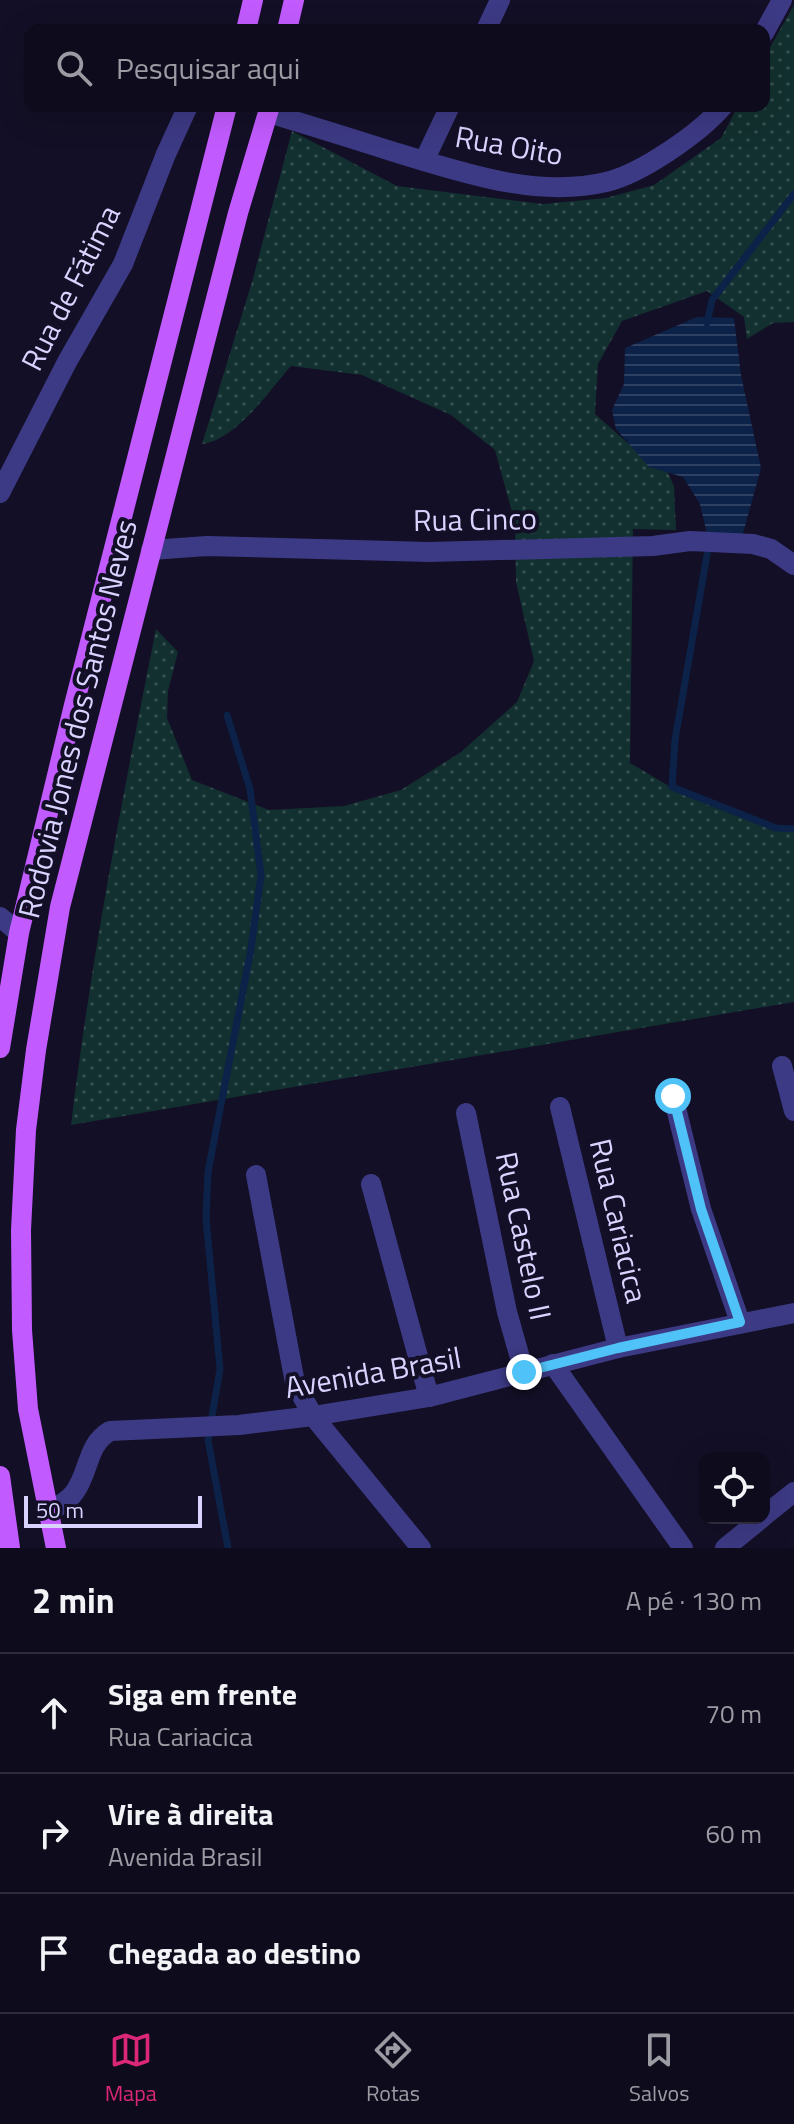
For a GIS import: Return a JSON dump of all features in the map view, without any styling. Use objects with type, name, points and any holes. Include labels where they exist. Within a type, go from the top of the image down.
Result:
[{"type":"main road","points":[[247,24],[253,0]]},
{"type":"main road","points":[[288,24],[294,0]]},
{"type":"main road","name":"Rodovia Jones dos Santos Neves","points":[[0,1048],[19,933],[225,112]]},
{"type":"main road","name":"Rodovia Jones dos Santos Neves","points":[[56,1548],[28,1409],[22,1330],[21,1230],[26,1130],[36,1050],[60,907],[238,213],[268,112]]},
{"type":"main road","points":[[0,1476],[2,1509],[10,1548]]},
{"type":"street","points":[[489,24],[500,0]]},
{"type":"street","points":[[769,24],[782,0]]},
{"type":"street","name":"Rua de Fátima","points":[[0,493],[67,362],[123,264],[185,112]]},
{"type":"street","name":"Rua Oito","points":[[278,112],[479,176],[538,187],[566,188],[608,182],[653,160],[708,124],[718,112]]},
{"type":"street","points":[[424,161],[447,112]]},
{"type":"street","name":"Rua Cinco","points":[[151,550],[207,546],[429,552],[653,546],[690,541],[753,544],[771,549],[794,565]]},
{"type":"street","points":[[0,917],[19,933]]},
{"type":"street","points":[[782,1066],[794,1111]]},
{"type":"street","points":[[673,1096],[701,1209],[740,1322]]},
{"type":"street","name":"Rua Cariacica","points":[[560,1107],[618,1348]]},
{"type":"street","name":"Rua Castelo II","points":[[466,1113],[507,1312],[524,1372]]},
{"type":"street","points":[[256,1175],[295,1383],[313,1416],[421,1548]]},
{"type":"street","points":[[371,1184],[429,1397]]},
{"type":"street","name":"Avenida Brasil","points":[[48,1512],[76,1491],[92,1449],[101,1436],[110,1431],[239,1425],[429,1397],[618,1348],[794,1313]]},
{"type":"street","points":[[553,1364],[683,1548]]},
{"type":"street","points":[[770,1511],[794,1492]]},
{"type":"street","points":[[725,1548],[754,1524]]},
{"type":"green space","points":[[794,5],[794,322],[773,323],[747,339],[744,317],[707,291],[622,321],[598,364],[595,414],[630,445],[666,469],[674,486],[676,530],[633,529],[630,763],[674,789],[752,819],[794,830],[794,1002],[71,1125],[98,938],[156,629],[178,652],[168,691],[167,718],[192,780],[269,810],[344,806],[401,790],[461,752],[517,702],[534,661],[516,582],[515,523],[495,450],[451,415],[362,375],[291,366],[239,424],[215,441],[202,444],[252,282],[292,131],[397,186],[543,204],[606,198],[654,185],[721,138],[735,112],[770,112],[770,47]]},
{"type":"water","points":[[697,317],[734,318],[741,375],[761,468],[742,537],[708,538],[700,504],[683,477],[649,467],[616,429],[612,410],[624,384],[625,348]]},
{"type":"waterway","points":[[707,323],[712,300],[794,194]]},
{"type":"waterway","points":[[709,543],[675,740],[672,787],[776,828],[794,829]]},
{"type":"waterway","points":[[227,715],[250,789],[261,875],[251,949],[208,1172],[206,1218],[220,1369],[208,1440],[228,1548]]},
{"type":"route","points":[[524,1372],[740,1322],[701,1209],[673,1096]]}]
